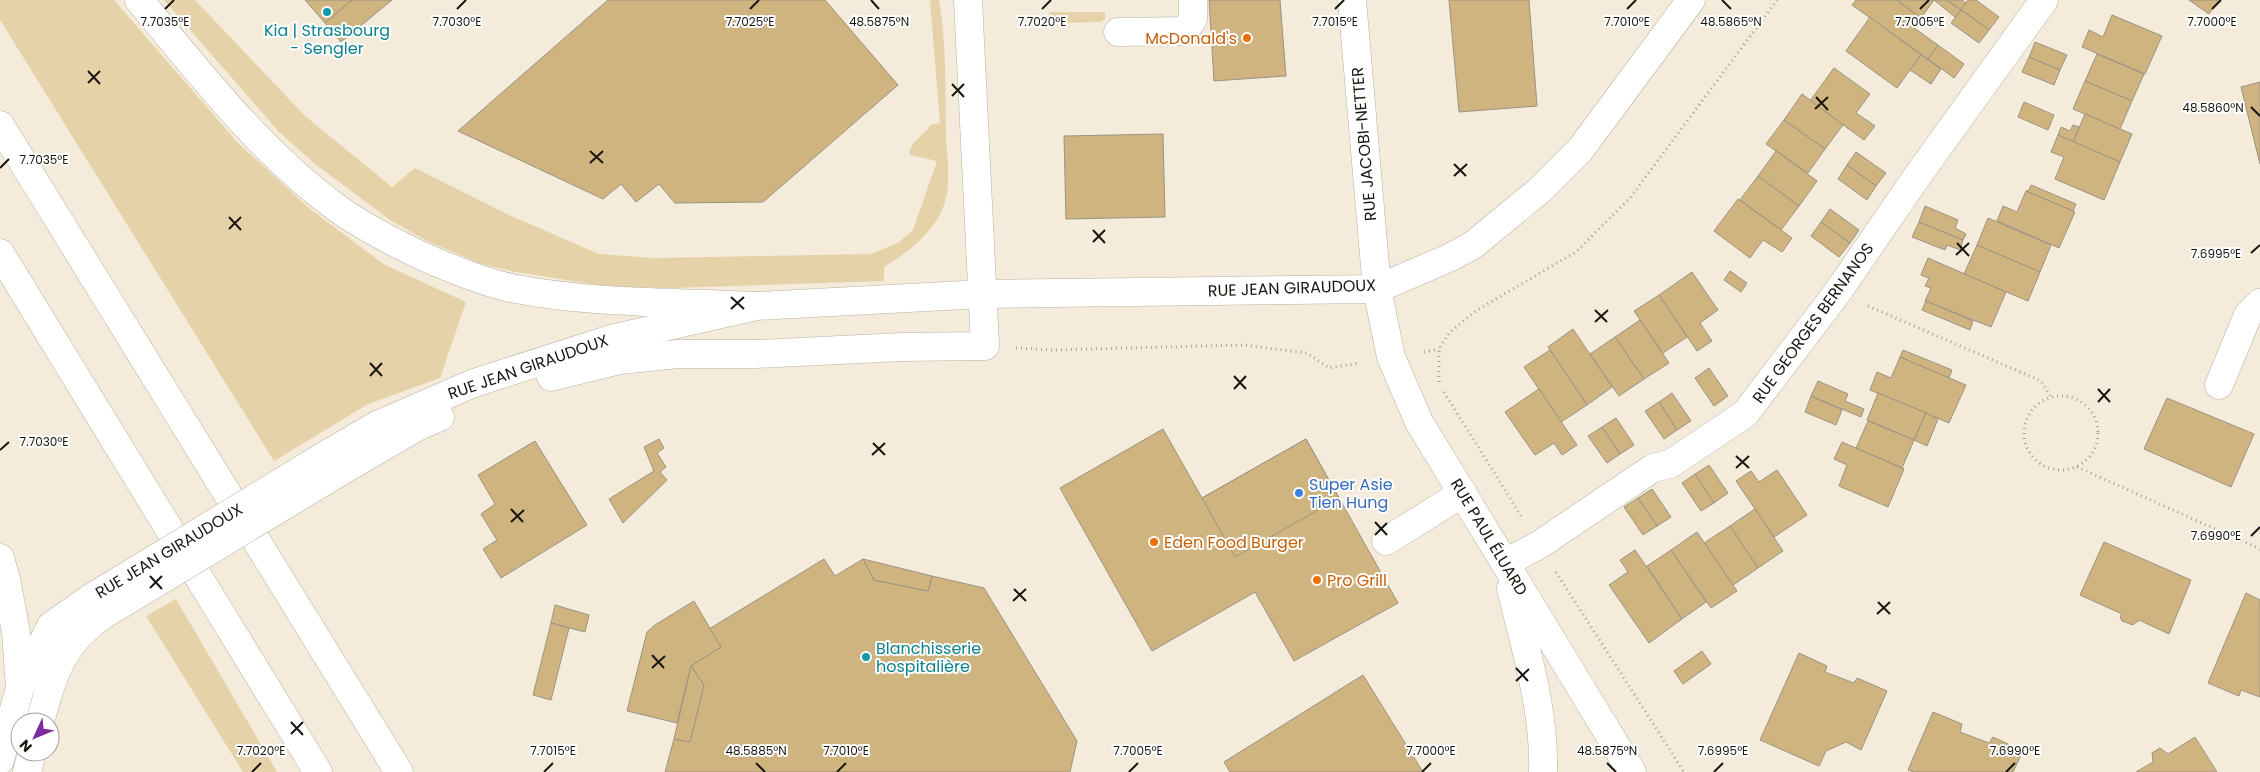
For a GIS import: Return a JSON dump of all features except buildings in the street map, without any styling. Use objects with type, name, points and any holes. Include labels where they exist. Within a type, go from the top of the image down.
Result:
[{"type":"main road","points":[[138,0],[233,112],[274,154],[337,208],[383,238],[466,275],[511,288],[579,296],[756,306]]},
{"type":"main road","points":[[333,463],[465,406],[571,370],[620,360],[678,354],[755,354],[902,347],[985,346],[984,294],[968,0]]},
{"type":"main road","points":[[1118,32],[1184,31],[1192,20],[1193,0]]},
{"type":"main road","name":"RUE JACOBI-NETTER","points":[[1352,0],[1376,288]]},
{"type":"main road","name":"RUE JEAN GIRAUDOUX","points":[[20,688],[51,626],[97,607],[333,463],[377,425],[474,382],[611,339],[756,306],[984,294],[1376,288],[1473,245],[1541,189],[1580,150],[1691,0]]},
{"type":"main road","name":"RUE GEORGES BERNANOS","points":[[1505,563],[1539,545],[1653,468],[1670,464],[1746,414],[1837,293],[1916,178],[2044,0]]},
{"type":"main road","points":[[0,125],[399,772]]},
{"type":"main road","points":[[0,253],[318,772]]},
{"type":"main road","name":"RUE PAUL ÉLUARD","points":[[1376,288],[1391,357],[1419,422],[1632,772]]},
{"type":"main road","points":[[2219,384],[2248,315],[2260,303]]},
{"type":"main road","points":[[1386,541],[1463,493]]},
{"type":"main road","points":[[0,558],[16,632],[20,688],[0,760]]},
{"type":"main road","points":[[1505,563],[1536,697],[1543,756],[1542,772]]},
{"type":"main road","points":[[43,712],[60,661],[71,642],[86,627],[97,607]]},
{"type":"path","points":[[1684,772],[1539,545],[1440,384],[1439,349],[1448,333],[1477,310],[1576,252],[1630,198],[1777,0]]},
{"type":"path","points":[[1837,293],[2042,381],[2051,397]]},
{"type":"path","points":[[985,346],[1054,350],[1242,345],[1307,353],[1329,368],[1391,357]]},
{"type":"path","points":[[2051,397],[2075,398],[2085,404],[2093,414],[2098,425],[2099,438],[2095,450],[2088,460],[2077,467],[2065,470],[2052,469],[2041,464],[2032,456],[2026,446],[2025,422],[2040,402],[2051,397]]},
{"type":"path","points":[[2077,467],[2260,549]]},
{"type":"shaded area","points":[[0,0],[114,0],[237,142],[310,209],[385,265],[466,302],[440,378],[368,404],[274,461],[0,20]]},
{"type":"shaded area","points":[[164,0],[195,0],[305,116],[392,187],[415,168],[509,215],[599,254],[654,258],[870,254],[898,243],[913,230],[937,161],[910,155],[910,151],[914,143],[930,125],[940,123],[930,0],[939,0],[945,68],[948,161],[945,202],[941,213],[920,240],[903,255],[884,267],[884,281],[671,288],[610,287],[516,272],[481,264],[429,242],[390,220],[315,164],[279,132]]},
{"type":"shaded area","points":[[1049,12],[1105,12],[1105,19],[1101,22],[1056,23],[1051,21]]},
{"type":"shaded area","points":[[176,599],[277,772],[243,772],[146,616]]},
{"type":"place","name":"Kia | Strasbourg - Sengler","points":[[327,12]]},
{"type":"place","name":"McDonald's","points":[[1247,38]]},
{"type":"place","name":"Super Asie Tien Hung","points":[[1299,493]]},
{"type":"place","name":"Eden Food Burger","points":[[1154,542]]},
{"type":"place","name":"Pro Grill","points":[[1317,580]]},
{"type":"place","name":"Blanchisserie hospitalière","points":[[866,657]]}]
